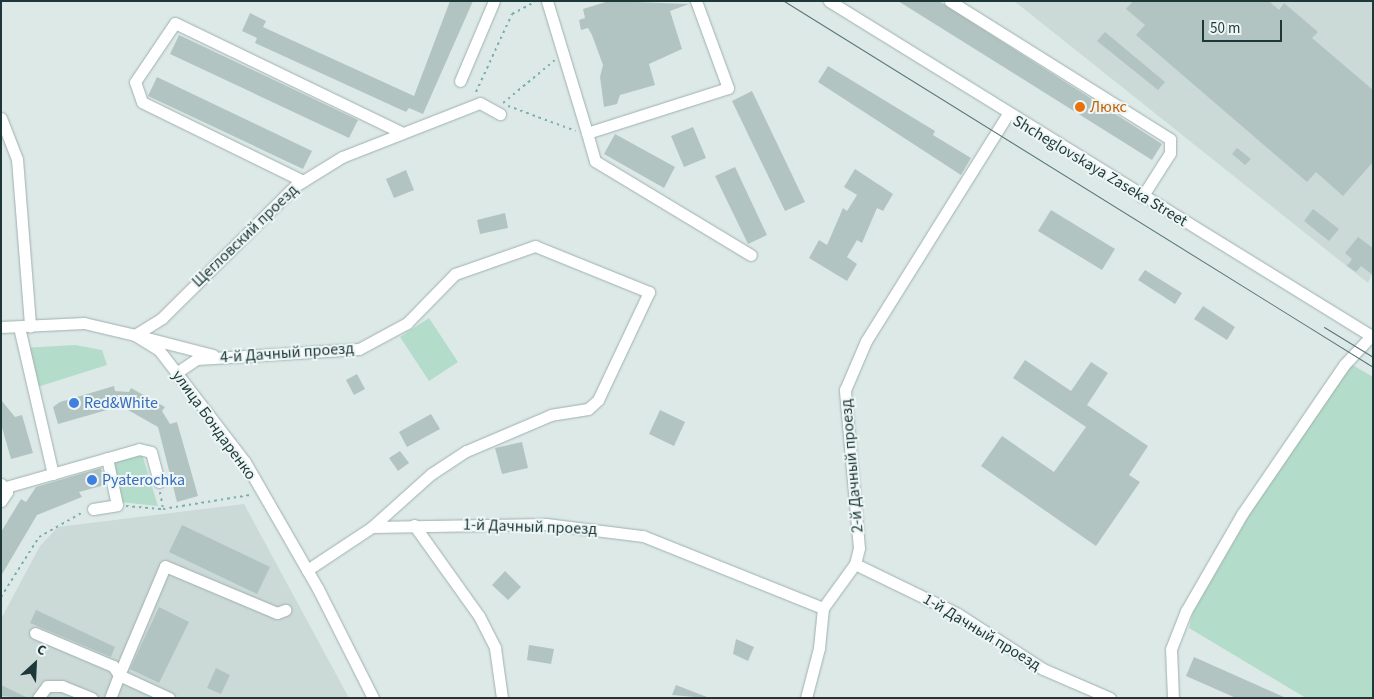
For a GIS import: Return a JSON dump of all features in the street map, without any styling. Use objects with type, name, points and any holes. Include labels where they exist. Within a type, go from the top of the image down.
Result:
[{"type":"street","points":[[460,81],[494,1]]},
{"type":"street","points":[[547,1],[595,161],[751,255]]},
{"type":"street","points":[[587,133],[728,88],[696,1]]},
{"type":"street","name":"Shcheglovskaya Zaseka Street","points":[[830,1],[1008,115],[1372,336]]},
{"type":"street","points":[[950,1],[1170,139],[1170,153],[1142,197]]},
{"type":"street","points":[[303,181],[142,102],[135,82],[174,23],[400,132]]},
{"type":"street","name":"Щегловский проезд","points":[[135,335],[162,318],[303,181],[342,157],[400,132],[480,103],[487,107]]},
{"type":"street","points":[[487,107],[501,109]]},
{"type":"street","name":"2-й Дачный проезд","points":[[823,608],[855,564],[859,548],[845,390],[866,341],[1008,115]]},
{"type":"street","points":[[1,118],[17,159],[25,326],[53,474]]},
{"type":"street","name":"4-й Дачный проезд","points":[[176,373],[197,359],[359,349],[407,324],[455,274],[535,246],[649,292],[598,400],[588,409],[551,415],[466,451],[432,474],[372,527],[307,570]]},
{"type":"street","name":"улица Бондаренко","points":[[1,327],[84,323],[135,335],[159,350],[245,462],[307,570],[373,698]]},
{"type":"street","points":[[135,335],[222,357]]},
{"type":"street","points":[[1173,698],[1171,649],[1186,611],[1242,514],[1344,365],[1372,336]]},
{"type":"street","points":[[1,501],[4,485],[53,474],[139,449],[151,452],[159,482]]},
{"type":"street","points":[[93,509],[116,505],[107,458]]},
{"type":"street","name":"1-й Дачный проезд","points":[[372,527],[546,524],[643,536],[823,608]]},
{"type":"street","points":[[414,526],[479,616],[495,648],[502,698]]},
{"type":"street","name":"1-й Дачный проезд","points":[[855,564],[958,614],[1043,669],[1110,698]]},
{"type":"street","points":[[110,698],[166,566],[277,613],[285,610]]},
{"type":"street","points":[[806,698],[819,648],[823,608]]},
{"type":"street","points":[[35,633],[113,666],[119,675],[169,698]]},
{"type":"street","points":[[38,698],[47,686],[62,686],[79,695],[92,698]]},
{"type":"path","points":[[465,108],[487,74],[512,14],[537,1]]},
{"type":"path","points":[[501,109],[563,54]]},
{"type":"path","points":[[487,107],[501,109],[560,128],[587,133]]},
{"type":"path","points":[[159,482],[163,509]]},
{"type":"path","points":[[116,505],[163,509],[263,493]]},
{"type":"path","points":[[1,597],[47,529],[93,509]]},
{"type":"shaded area","points":[[1014,1],[1373,1],[1373,272],[1368,283]]},
{"type":"shaded area","points":[[244,504],[349,698],[1,698],[1,619],[40,546],[58,527]]},
{"type":"green space","points":[[429,318],[458,362],[429,381],[400,337]]},
{"type":"green space","points":[[75,345],[102,350],[107,365],[31,389],[22,348]]},
{"type":"green space","points":[[1351,364],[1373,377],[1373,698],[1306,698],[1189,628],[1193,612],[1248,517]]},
{"type":"green space","points":[[142,454],[158,506],[120,502],[110,460]]},
{"type":"building","points":[[450,1],[473,1],[423,114],[409,108],[406,112],[255,43],[257,38],[242,31],[250,13],[266,21],[263,27],[414,96]]},
{"type":"building","points":[[609,1],[689,4],[670,11],[682,49],[649,64],[655,85],[620,95],[617,104],[604,107],[600,77],[603,65],[592,35],[588,28],[581,30],[579,20],[585,18],[583,9]]},
{"type":"building","points":[[898,1],[939,1],[1162,144],[1152,160]]},
{"type":"building","points":[[1133,1],[1269,1],[1279,10],[1284,3],[1318,32],[1312,38],[1373,90],[1373,162],[1343,196],[1316,172],[1307,182],[1136,35],[1145,25],[1126,9]]},
{"type":"building","points":[[1105,32],[1165,82],[1158,90],[1097,41]]},
{"type":"building","points":[[179,35],[358,120],[349,138],[170,54]]},
{"type":"building","points":[[828,66],[935,131],[933,135],[971,158],[961,175],[818,82]]},
{"type":"building","points":[[157,77],[312,151],[303,169],[148,96]]},
{"type":"building","points":[[752,91],[805,202],[785,211],[732,101]]},
{"type":"building","points":[[693,127],[706,158],[684,167],[671,136]]},
{"type":"building","points":[[615,134],[675,167],[664,188],[604,154]]},
{"type":"building","points":[[1237,148],[1251,159],[1245,165],[1232,154]]},
{"type":"building","points":[[735,167],[767,235],[748,244],[715,176]]},
{"type":"building","points":[[855,169],[893,194],[883,211],[877,208],[862,243],[857,240],[847,257],[857,264],[847,281],[809,258],[819,240],[827,245],[843,208],[847,211],[857,195],[844,187]]},
{"type":"building","points":[[406,170],[414,190],[394,198],[386,179]]},
{"type":"building","points":[[1313,209],[1339,229],[1329,241],[1304,221]]},
{"type":"building","points":[[1051,210],[1115,249],[1102,270],[1038,231]]},
{"type":"building","points":[[505,213],[508,228],[480,234],[477,220]]},
{"type":"building","points":[[1358,237],[1373,248],[1373,275],[1361,266],[1356,272],[1347,266],[1352,259],[1345,253]]},
{"type":"building","points":[[1145,270],[1182,293],[1175,304],[1138,280]]},
{"type":"building","points":[[1203,306],[1235,327],[1227,340],[1194,319]]},
{"type":"building","points":[[1025,360],[1071,391],[1091,362],[1108,373],[1087,405],[1148,446],[1129,475],[1140,482],[1096,546],[981,466],[1002,436],[1054,472],[1086,427],[1013,378]]},
{"type":"building","points":[[357,374],[365,389],[354,395],[346,380]]},
{"type":"building","points":[[114,386],[115,391],[129,392],[131,388],[165,407],[162,411],[170,424],[177,422],[198,496],[177,502],[158,427],[121,406],[58,424],[53,407],[60,402]]},
{"type":"building","points":[[1,400],[15,417],[22,415],[33,453],[11,459],[1,424]]},
{"type":"building","points":[[660,410],[685,422],[674,446],[649,434]]},
{"type":"building","points":[[431,414],[440,429],[407,447],[399,432]]},
{"type":"building","points":[[522,442],[528,468],[502,474],[495,448]]},
{"type":"building","points":[[400,451],[409,463],[398,471],[389,458]]},
{"type":"building","points":[[101,468],[105,485],[79,492],[82,497],[37,515],[1,576],[1,532],[21,499],[26,502],[36,487]]},
{"type":"building","points":[[182,525],[270,567],[257,594],[169,552]]},
{"type":"building","points":[[505,571],[521,587],[508,600],[492,585]]},
{"type":"building","points":[[159,607],[189,622],[159,683],[130,669]]},
{"type":"building","points":[[36,610],[115,647],[111,657],[30,623]]},
{"type":"building","points":[[736,639],[754,647],[748,661],[733,654]]},
{"type":"building","points":[[529,645],[554,649],[551,664],[527,660]]},
{"type":"building","points":[[1194,657],[1286,698],[1236,698],[1186,676]]},
{"type":"building","points":[[216,668],[230,675],[221,694],[207,688]]},
{"type":"building","points":[[1,685],[28,698],[1,696]]},
{"type":"building","points":[[676,685],[707,697],[672,695]]},
{"type":"tram line","points":[[784,1],[1373,367]]},
{"type":"tram line","points":[[1324,327],[1373,357]]},
{"type":"place","name":"Люкс","points":[[1080,107]]},
{"type":"place","name":"Red&White","points":[[74,403]]},
{"type":"place","name":"Pyaterochka","points":[[92,480]]}]
